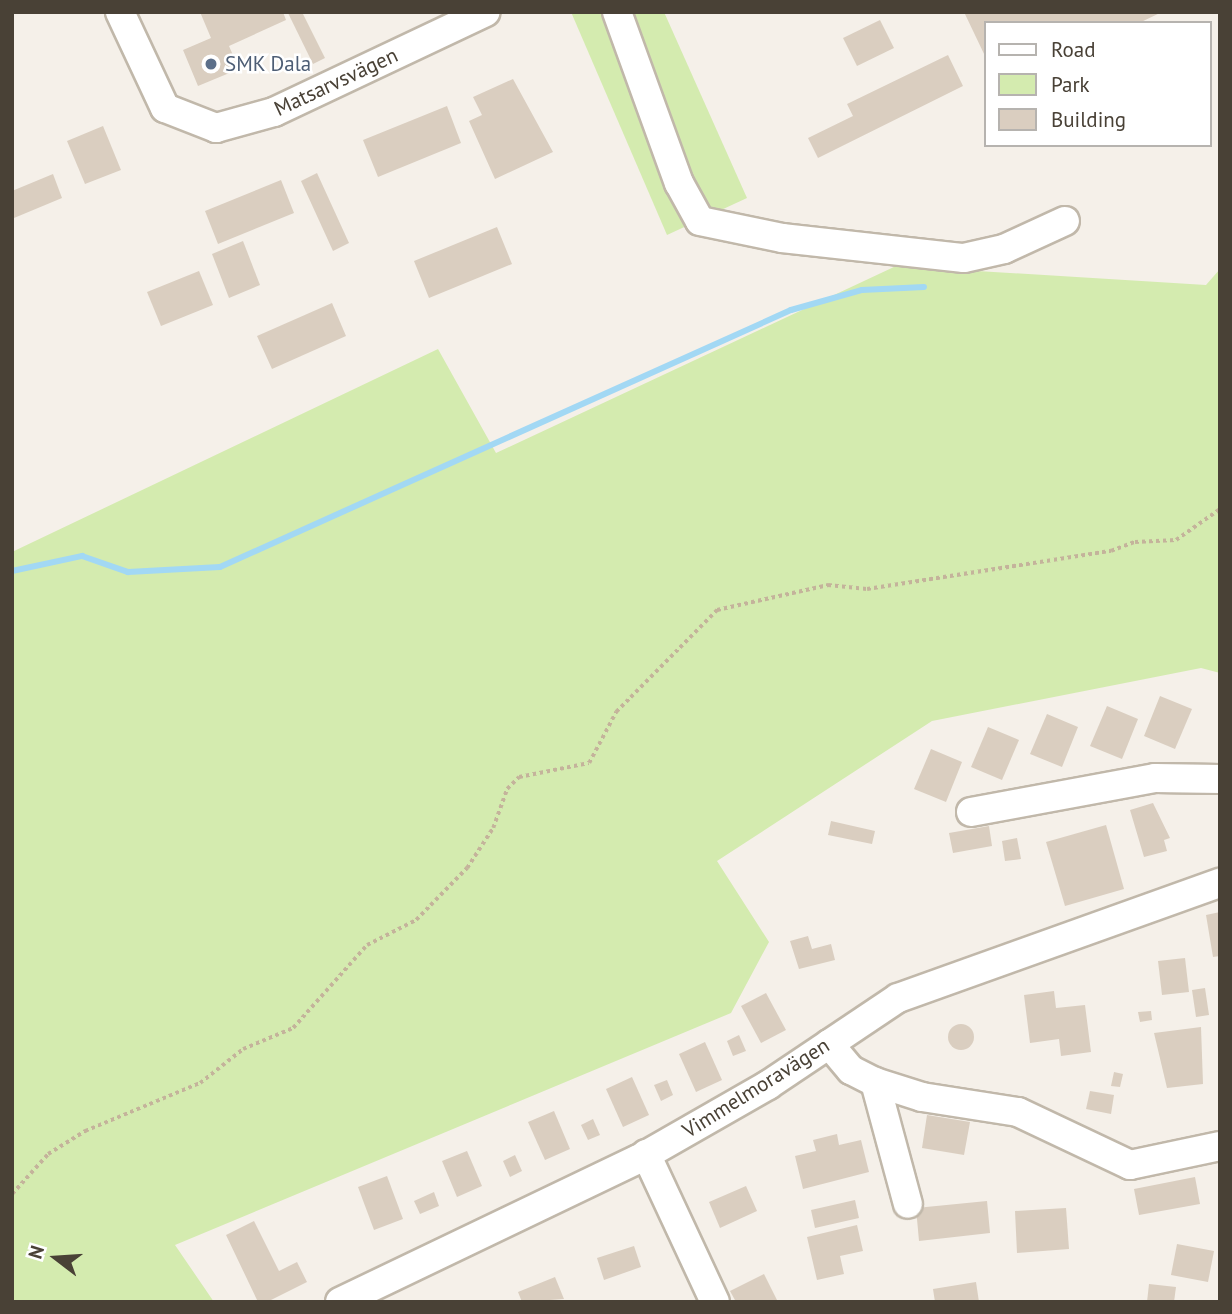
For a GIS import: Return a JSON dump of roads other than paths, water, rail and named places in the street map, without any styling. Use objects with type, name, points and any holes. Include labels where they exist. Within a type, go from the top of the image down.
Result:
[{"type":"street","name":"Matsarvsvägen","points":[[120,12],[165,108],[216,128],[274,112],[486,12]]},
{"type":"street","points":[[617,12],[679,183],[700,222],[793,240],[964,258],[1004,249],[1065,221]]},
{"type":"street","points":[[971,812],[1155,778],[1220,779]]},
{"type":"street","name":"Vimmelmoravägen","points":[[340,1302],[646,1154],[829,1044],[876,1009],[917,990],[1220,883]]},
{"type":"street","points":[[829,1044],[850,1070],[875,1082],[922,1097],[1018,1112],[1130,1165],[1220,1146]]},
{"type":"street","points":[[875,1082],[908,1204]]},
{"type":"street","points":[[646,1154],[715,1302]]},
{"type":"waterway","points":[[12,571],[82,556],[128,572],[220,567],[791,310],[862,290],[924,287]]},
{"type":"place","name":"SMK Dala","points":[[211,64]]}]
